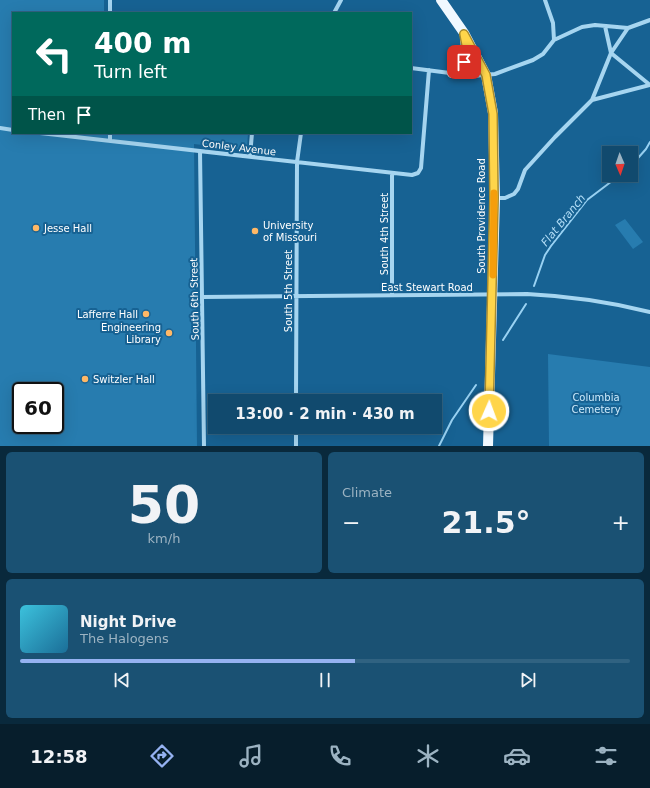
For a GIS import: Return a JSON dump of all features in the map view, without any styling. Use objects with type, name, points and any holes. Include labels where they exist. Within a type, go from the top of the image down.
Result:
[{"type":"main road","name":"South Providence Road","points":[[441,0],[464,34],[486,75],[493,114],[494,198],[488,446]]},
{"type":"main road","points":[[452,73],[464,62],[467,50],[464,34]]},
{"type":"street","points":[[110,0],[110,12]]},
{"type":"street","points":[[335,12],[341,0]]},
{"type":"street","points":[[545,0],[553,23],[554,40]]},
{"type":"street","points":[[412,68],[452,73],[486,75],[495,74],[533,60],[543,54],[554,40],[582,27],[596,25],[628,28],[650,20]]},
{"type":"street","points":[[605,26],[610,53],[650,85]]},
{"type":"street","points":[[494,198],[505,198],[514,194],[518,189],[525,170],[592,100],[610,53],[628,28]]},
{"type":"street","name":"Conley Avenue","points":[[49,134],[412,175],[418,173],[421,168],[429,70]]},
{"type":"street","points":[[592,100],[650,85]]},
{"type":"street","points":[[0,128],[12,130]]},
{"type":"street","points":[[110,134],[110,141]]},
{"type":"street","points":[[250,156],[252,134]]},
{"type":"street","name":"South 5th Street","points":[[296,394],[297,162],[300,134]]},
{"type":"street","name":"South 6th Street","points":[[200,151],[204,446]]},
{"type":"street","name":"South 4th Street","points":[[392,173],[392,295]]},
{"type":"street","name":"East Stewart Road","points":[[202,297],[492,294],[549,295],[621,305],[650,312]]},
{"type":"street","points":[[296,434],[296,446]]},
{"type":"green space","points":[[0,0],[104,0],[104,12],[12,12],[12,134],[248,134],[247,150],[194,144],[197,446],[0,446]]},
{"type":"green space","points":[[625,219],[643,242],[633,249],[615,225]]},
{"type":"green space","name":"Columbia Cemetery","points":[[548,354],[650,367],[650,446],[549,446]]},
{"type":"waterway","name":"Flat Branch","points":[[638,158],[650,142]]},
{"type":"waterway","name":"Flat Branch","points":[[534,286],[545,255],[551,246],[587,200],[611,182]]},
{"type":"waterway","name":"Flat Branch","points":[[503,340],[526,304]]},
{"type":"waterway","name":"Flat Branch","points":[[439,446],[452,420],[476,385]]},
{"type":"slow traffic","points":[[493,275],[494,193]]},
{"type":"place","name":"Jesse Hall","points":[[36,228]]},
{"type":"place","name":"University of Missouri","points":[[255,231]]},
{"type":"place","name":"Lafferre Hall","points":[[146,314]]},
{"type":"place","name":"Engineering Library","points":[[169,333]]},
{"type":"place","name":"Switzler Hall","points":[[85,379]]},
{"type":"route","points":[[464,62],[467,50],[464,34],[486,75],[493,114],[494,198],[489,411]]}]
